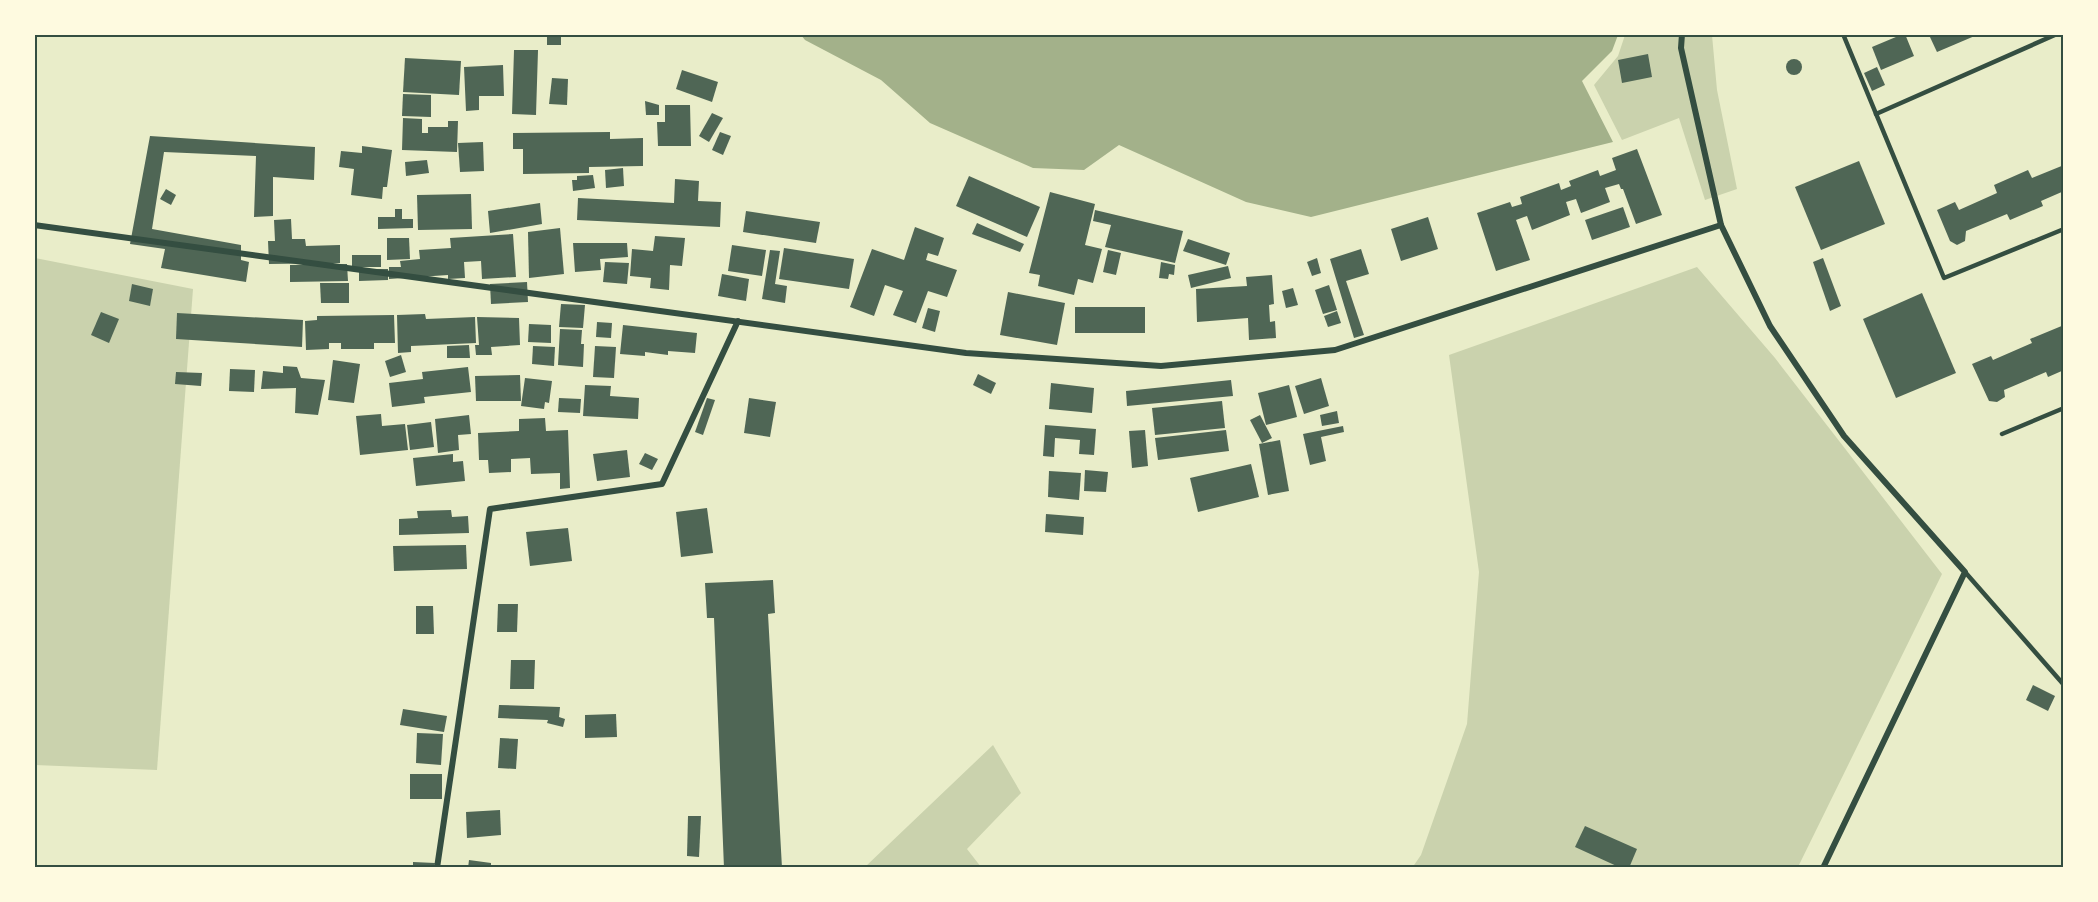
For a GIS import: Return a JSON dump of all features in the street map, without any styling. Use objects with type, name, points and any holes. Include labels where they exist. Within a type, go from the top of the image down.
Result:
[{"type":"street","points":[[1682,34],[1681,48],[1721,225],[1770,326],[1844,436],[1965,572],[1823,867]]},
{"type":"street","points":[[34,225],[966,352],[1161,366],[1335,350],[1721,225]]},
{"type":"street","points":[[437,867],[490,509],[662,484],[738,321]]},
{"type":"lane","points":[[1844,34],[1944,278],[2064,229]]},
{"type":"lane","points":[[1876,114],[2057,34]]},
{"type":"lane","points":[[2002,434],[2064,408]]},
{"type":"lane","points":[[1965,572],[2064,685]]},
{"type":"shaded area","points":[[801,35],[1618,35],[1612,51],[1582,81],[1613,142],[1311,217],[1246,202],[1119,145],[1084,170],[1033,168],[930,123],[881,80],[805,40]]},
{"type":"shaded area","points":[[1625,35],[1712,35],[1717,90],[1737,189],[1705,200],[1679,118],[1622,140],[1594,85],[1618,56]]},
{"type":"shaded area","points":[[35,258],[193,289],[157,770],[35,765]]},
{"type":"shaded area","points":[[1697,267],[1775,358],[1942,574],[1798,867],[1412,868],[1421,855],[1467,724],[1479,572],[1449,355]]},
{"type":"shaded area","points":[[993,745],[1021,793],[967,849],[981,867],[865,867]]},
{"type":"building","points":[[547,34],[561,34],[561,45],[547,45]]},
{"type":"building","points":[[1903,34],[1914,56],[1881,70],[1872,47]]},
{"type":"building","points":[[1929,35],[1977,35],[1937,52]]},
{"type":"building","points":[[514,50],[538,50],[536,115],[512,114]]},
{"type":"building","points":[[1648,54],[1652,77],[1622,83],[1618,60]]},
{"type":"building","points":[[405,58],[461,61],[459,95],[403,92]]},
{"type":"building","points":[[1791,59],[1797,59],[1802,67],[1800,73],[1791,75],[1786,70],[1786,64]]},
{"type":"building","points":[[503,65],[504,96],[479,96],[479,110],[466,111],[464,67]]},
{"type":"building","points":[[1877,67],[1885,85],[1872,91],[1864,73]]},
{"type":"building","points":[[682,70],[718,82],[712,102],[676,89]]},
{"type":"building","points":[[552,78],[568,79],[567,105],[549,104]]},
{"type":"building","points":[[403,94],[431,95],[431,117],[402,116]]},
{"type":"building","points":[[645,101],[659,105],[659,115],[646,115]]},
{"type":"building","points":[[665,105],[690,105],[691,146],[658,146],[657,122],[665,122]]},
{"type":"building","points":[[712,113],[723,118],[709,142],[699,136]]},
{"type":"building","points":[[403,118],[422,119],[422,133],[428,133],[428,127],[448,127],[448,121],[458,121],[457,152],[402,150]]},
{"type":"building","points":[[610,132],[610,139],[643,138],[643,166],[589,167],[589,173],[523,174],[523,149],[513,149],[513,133]]},
{"type":"building","points":[[720,132],[731,136],[723,155],[712,150]]},
{"type":"building","points":[[150,136],[315,147],[314,180],[273,177],[273,216],[254,217],[256,156],[164,152],[152,229],[241,245],[241,260],[249,262],[246,282],[161,268],[165,249],[130,244]]},
{"type":"building","points":[[483,142],[484,171],[460,172],[458,143]]},
{"type":"building","points":[[362,146],[392,150],[387,187],[383,187],[382,199],[351,195],[354,169],[339,167],[341,151],[362,153]]},
{"type":"building","points":[[1637,149],[1662,215],[1636,224],[1619,184],[1605,188],[1610,202],[1581,213],[1576,199],[1566,202],[1570,215],[1532,230],[1527,216],[1516,220],[1530,260],[1496,271],[1477,213],[1510,202],[1512,207],[1522,204],[1520,197],[1559,183],[1561,190],[1571,186],[1569,181],[1598,170],[1600,176],[1616,170],[1612,158]]},
{"type":"building","points":[[427,160],[429,173],[406,176],[405,162]]},
{"type":"building","points":[[1859,161],[1885,224],[1821,250],[1795,187]]},
{"type":"building","points":[[2064,165],[2064,191],[2041,201],[2043,206],[2010,220],[2007,214],[1966,231],[1965,241],[1957,245],[1950,241],[1937,210],[1955,202],[1959,210],[1997,193],[1994,185],[2028,170],[2032,178]]},
{"type":"building","points":[[623,168],[624,186],[606,188],[605,170]]},
{"type":"building","points":[[593,175],[595,188],[573,191],[572,180],[577,180],[577,176]]},
{"type":"building","points":[[969,176],[1040,207],[1027,237],[956,206]]},
{"type":"building","points":[[675,179],[699,181],[698,201],[721,202],[720,227],[577,220],[578,198],[674,203]]},
{"type":"building","points":[[166,189],[176,195],[171,205],[160,199]]},
{"type":"building","points":[[1050,192],[1095,204],[1085,245],[1102,249],[1093,283],[1078,279],[1074,295],[1038,286],[1040,275],[1029,273]]},
{"type":"building","points":[[471,194],[472,229],[418,230],[417,195]]},
{"type":"building","points":[[540,203],[542,224],[490,233],[488,211]]},
{"type":"building","points":[[1623,207],[1630,227],[1592,240],[1585,220]]},
{"type":"building","points":[[395,209],[402,209],[402,219],[413,219],[413,228],[378,229],[378,217],[395,217]]},
{"type":"building","points":[[1095,210],[1183,231],[1175,263],[1105,247],[1111,225],[1093,221]]},
{"type":"building","points":[[746,211],[820,222],[816,243],[743,232]]},
{"type":"building","points":[[1428,217],[1438,249],[1401,261],[1391,229]]},
{"type":"building","points":[[291,219],[292,239],[305,239],[306,246],[340,245],[340,263],[269,264],[268,241],[275,241],[274,220]]},
{"type":"building","points":[[977,223],[1024,244],[1020,252],[972,234]]},
{"type":"building","points":[[915,227],[944,238],[938,256],[928,253],[926,260],[957,270],[947,297],[928,291],[916,323],[893,315],[903,291],[885,285],[874,316],[850,307],[872,249],[904,260]]},
{"type":"building","points":[[560,228],[564,274],[529,278],[528,232]]},
{"type":"building","points":[[513,234],[516,277],[482,279],[481,261],[464,262],[465,278],[448,279],[448,275],[389,279],[389,267],[401,267],[400,261],[420,259],[419,250],[451,248],[450,238]]},
{"type":"building","points":[[655,236],[685,238],[682,266],[670,265],[669,290],[650,288],[651,278],[630,276],[632,249],[653,251]]},
{"type":"building","points":[[387,238],[409,238],[410,259],[387,260]]},
{"type":"building","points":[[1188,239],[1230,253],[1226,265],[1183,251]]},
{"type":"building","points":[[573,243],[627,243],[628,257],[600,259],[601,270],[575,272]]},
{"type":"building","points":[[732,245],[766,250],[762,276],[728,271]]},
{"type":"building","points":[[784,248],[854,259],[849,289],[779,279]]},
{"type":"building","points":[[1361,249],[1369,274],[1346,281],[1364,335],[1354,338],[1330,259]]},
{"type":"building","points":[[770,250],[780,251],[775,284],[787,286],[785,303],[762,299]]},
{"type":"building","points":[[1108,250],[1121,253],[1116,275],[1103,272]]},
{"type":"building","points":[[352,255],[381,255],[381,267],[352,267]]},
{"type":"building","points":[[1317,258],[1321,273],[1312,276],[1307,262]]},
{"type":"building","points":[[1823,258],[1841,306],[1830,311],[1813,262]]},
{"type":"building","points":[[605,262],[629,263],[627,284],[603,282]]},
{"type":"building","points":[[1161,262],[1175,265],[1174,275],[1169,274],[1168,279],[1159,278]]},
{"type":"building","points":[[347,264],[348,281],[290,282],[290,265]]},
{"type":"building","points":[[1228,266],[1231,278],[1191,288],[1188,275]]},
{"type":"building","points":[[359,269],[388,269],[388,280],[359,281]]},
{"type":"building","points":[[722,274],[749,279],[746,301],[718,296]]},
{"type":"building","points":[[1272,275],[1274,304],[1269,305],[1270,322],[1275,321],[1276,338],[1249,340],[1248,318],[1197,322],[1196,289],[1247,286],[1246,277]]},
{"type":"building","points":[[527,282],[528,302],[491,304],[490,284]]},
{"type":"building","points":[[320,283],[349,283],[349,303],[321,303]]},
{"type":"building","points":[[132,284],[153,289],[150,306],[129,301]]},
{"type":"building","points":[[1329,285],[1337,310],[1323,314],[1315,290]]},
{"type":"building","points":[[1293,288],[1298,305],[1286,308],[1282,291]]},
{"type":"building","points":[[1008,292],[1065,303],[1057,345],[1000,335]]},
{"type":"building","points":[[1922,293],[1956,373],[1896,398],[1863,319]]},
{"type":"building","points":[[561,304],[585,305],[583,328],[559,327]]},
{"type":"building","points":[[1075,307],[1145,307],[1145,333],[1075,333]]},
{"type":"building","points":[[928,308],[940,311],[935,332],[922,328]]},
{"type":"building","points":[[1337,311],[1341,323],[1328,327],[1324,316]]},
{"type":"building","points":[[101,312],[119,319],[109,343],[91,335]]},
{"type":"building","points":[[177,313],[303,320],[302,347],[176,339]]},
{"type":"building","points":[[425,314],[426,319],[475,317],[476,343],[411,346],[411,352],[398,353],[397,315]]},
{"type":"building","points":[[394,315],[395,343],[374,343],[374,349],[341,349],[341,343],[329,343],[329,349],[306,350],[305,321],[317,320],[317,316]]},
{"type":"building","points":[[477,317],[519,318],[520,345],[491,347],[492,355],[476,355],[475,345],[479,345]]},
{"type":"building","points":[[597,322],[612,323],[611,338],[596,337]]},
{"type":"building","points":[[529,324],[551,325],[551,343],[528,342]]},
{"type":"building","points":[[623,325],[697,333],[695,353],[668,351],[668,355],[645,352],[645,356],[620,354]]},
{"type":"building","points":[[2064,325],[2064,370],[2048,377],[2046,372],[2004,390],[2005,397],[1997,402],[1989,401],[1972,364],[1991,356],[1993,360],[2032,343],[2030,339]]},
{"type":"building","points":[[560,329],[582,330],[583,367],[558,365]]},
{"type":"building","points":[[469,345],[470,358],[447,358],[447,346]]},
{"type":"building","points":[[533,346],[555,347],[554,366],[532,364]]},
{"type":"building","points":[[595,346],[616,347],[614,378],[593,377]]},
{"type":"building","points":[[401,355],[406,372],[390,377],[385,361]]},
{"type":"building","points":[[333,360],[360,364],[354,403],[328,400]]},
{"type":"building","points":[[283,366],[297,367],[301,378],[325,380],[318,415],[295,413],[296,388],[261,389],[263,371],[283,373]]},
{"type":"building","points":[[468,367],[471,392],[424,397],[425,403],[392,407],[389,383],[423,379],[422,372]]},
{"type":"building","points":[[230,369],[255,370],[254,392],[229,391]]},
{"type":"building","points":[[176,372],[202,373],[201,386],[175,384]]},
{"type":"building","points":[[978,374],[996,383],[991,394],[973,385]]},
{"type":"building","points":[[520,375],[521,401],[476,401],[475,376]]},
{"type":"building","points":[[525,378],[552,381],[549,403],[545,402],[544,409],[521,406]]},
{"type":"building","points":[[1321,378],[1329,406],[1304,414],[1295,386]]},
{"type":"building","points":[[1231,380],[1233,396],[1127,406],[1126,391]]},
{"type":"building","points":[[1051,383],[1094,388],[1092,413],[1049,409]]},
{"type":"building","points":[[585,385],[611,386],[610,396],[639,398],[638,419],[583,416]]},
{"type":"building","points":[[1289,385],[1297,417],[1266,425],[1258,393]]},
{"type":"building","points":[[559,398],[581,399],[580,413],[558,412]]},
{"type":"building","points":[[707,398],[715,400],[703,435],[695,432]]},
{"type":"building","points":[[749,398],[776,402],[770,437],[744,433]]},
{"type":"building","points":[[1222,401],[1225,428],[1155,435],[1152,408]]},
{"type":"building","points":[[1337,411],[1339,423],[1322,426],[1320,415]]},
{"type":"building","points":[[381,414],[382,426],[405,424],[408,450],[360,455],[356,416]]},
{"type":"building","points":[[469,415],[471,434],[458,435],[459,450],[438,453],[435,419]]},
{"type":"building","points":[[1260,415],[1272,438],[1262,443],[1250,420]]},
{"type":"building","points":[[545,418],[546,431],[568,430],[570,488],[560,489],[560,473],[531,474],[530,458],[511,459],[511,472],[489,473],[488,460],[479,460],[478,433],[519,431],[519,419]]},
{"type":"building","points":[[431,422],[434,447],[410,450],[407,425]]},
{"type":"building","points":[[1045,425],[1096,429],[1094,455],[1079,454],[1080,440],[1055,438],[1054,457],[1043,456]]},
{"type":"building","points":[[1343,426],[1344,432],[1321,437],[1326,461],[1310,465],[1303,434]]},
{"type":"building","points":[[1145,430],[1148,466],[1132,468],[1129,431]]},
{"type":"building","points":[[1226,430],[1229,451],[1158,460],[1155,438]]},
{"type":"building","points":[[1280,440],[1289,491],[1268,495],[1259,444]]},
{"type":"building","points":[[627,450],[630,477],[597,481],[593,454]]},
{"type":"building","points":[[645,453],[658,459],[652,470],[639,464]]},
{"type":"building","points":[[453,454],[453,462],[463,461],[465,481],[416,486],[413,458]]},
{"type":"building","points":[[1251,464],[1259,497],[1198,512],[1190,478]]},
{"type":"building","points":[[1085,470],[1108,472],[1106,492],[1084,491]]},
{"type":"building","points":[[1049,471],[1081,473],[1079,500],[1048,497]]},
{"type":"building","points":[[707,508],[713,553],[681,557],[676,512]]},
{"type":"building","points":[[451,510],[452,517],[468,516],[469,533],[399,535],[399,519],[418,518],[417,511]]},
{"type":"building","points":[[1046,514],[1084,517],[1083,535],[1045,532]]},
{"type":"building","points":[[568,528],[572,561],[530,566],[526,532]]},
{"type":"building","points":[[466,545],[467,569],[394,571],[393,546]]},
{"type":"building","points":[[773,580],[775,613],[768,614],[782,868],[724,868],[714,618],[707,618],[705,583]]},
{"type":"building","points":[[498,604],[518,604],[517,632],[497,632]]},
{"type":"building","points":[[416,606],[433,606],[434,634],[416,634]]},
{"type":"building","points":[[511,660],[535,660],[534,689],[510,689]]},
{"type":"building","points":[[2033,685],[2055,696],[2048,711],[2026,700]]},
{"type":"building","points":[[499,705],[560,707],[559,717],[565,719],[563,727],[547,723],[548,720],[498,718]]},
{"type":"building","points":[[403,709],[447,716],[444,732],[400,725]]},
{"type":"building","points":[[616,714],[617,737],[585,738],[585,715]]},
{"type":"building","points":[[417,733],[443,734],[441,765],[416,763]]},
{"type":"building","points":[[500,738],[518,739],[516,769],[498,768]]},
{"type":"building","points":[[410,774],[442,774],[442,799],[410,799]]},
{"type":"building","points":[[500,810],[501,835],[467,838],[466,812]]},
{"type":"building","points":[[688,816],[701,816],[699,857],[687,856]]},
{"type":"building","points":[[1585,826],[1637,849],[1629,868],[1621,868],[1575,847]]},
{"type":"building","points":[[469,860],[491,863],[491,868],[468,868]]},
{"type":"building","points":[[413,862],[435,863],[434,868],[413,868]]}]
